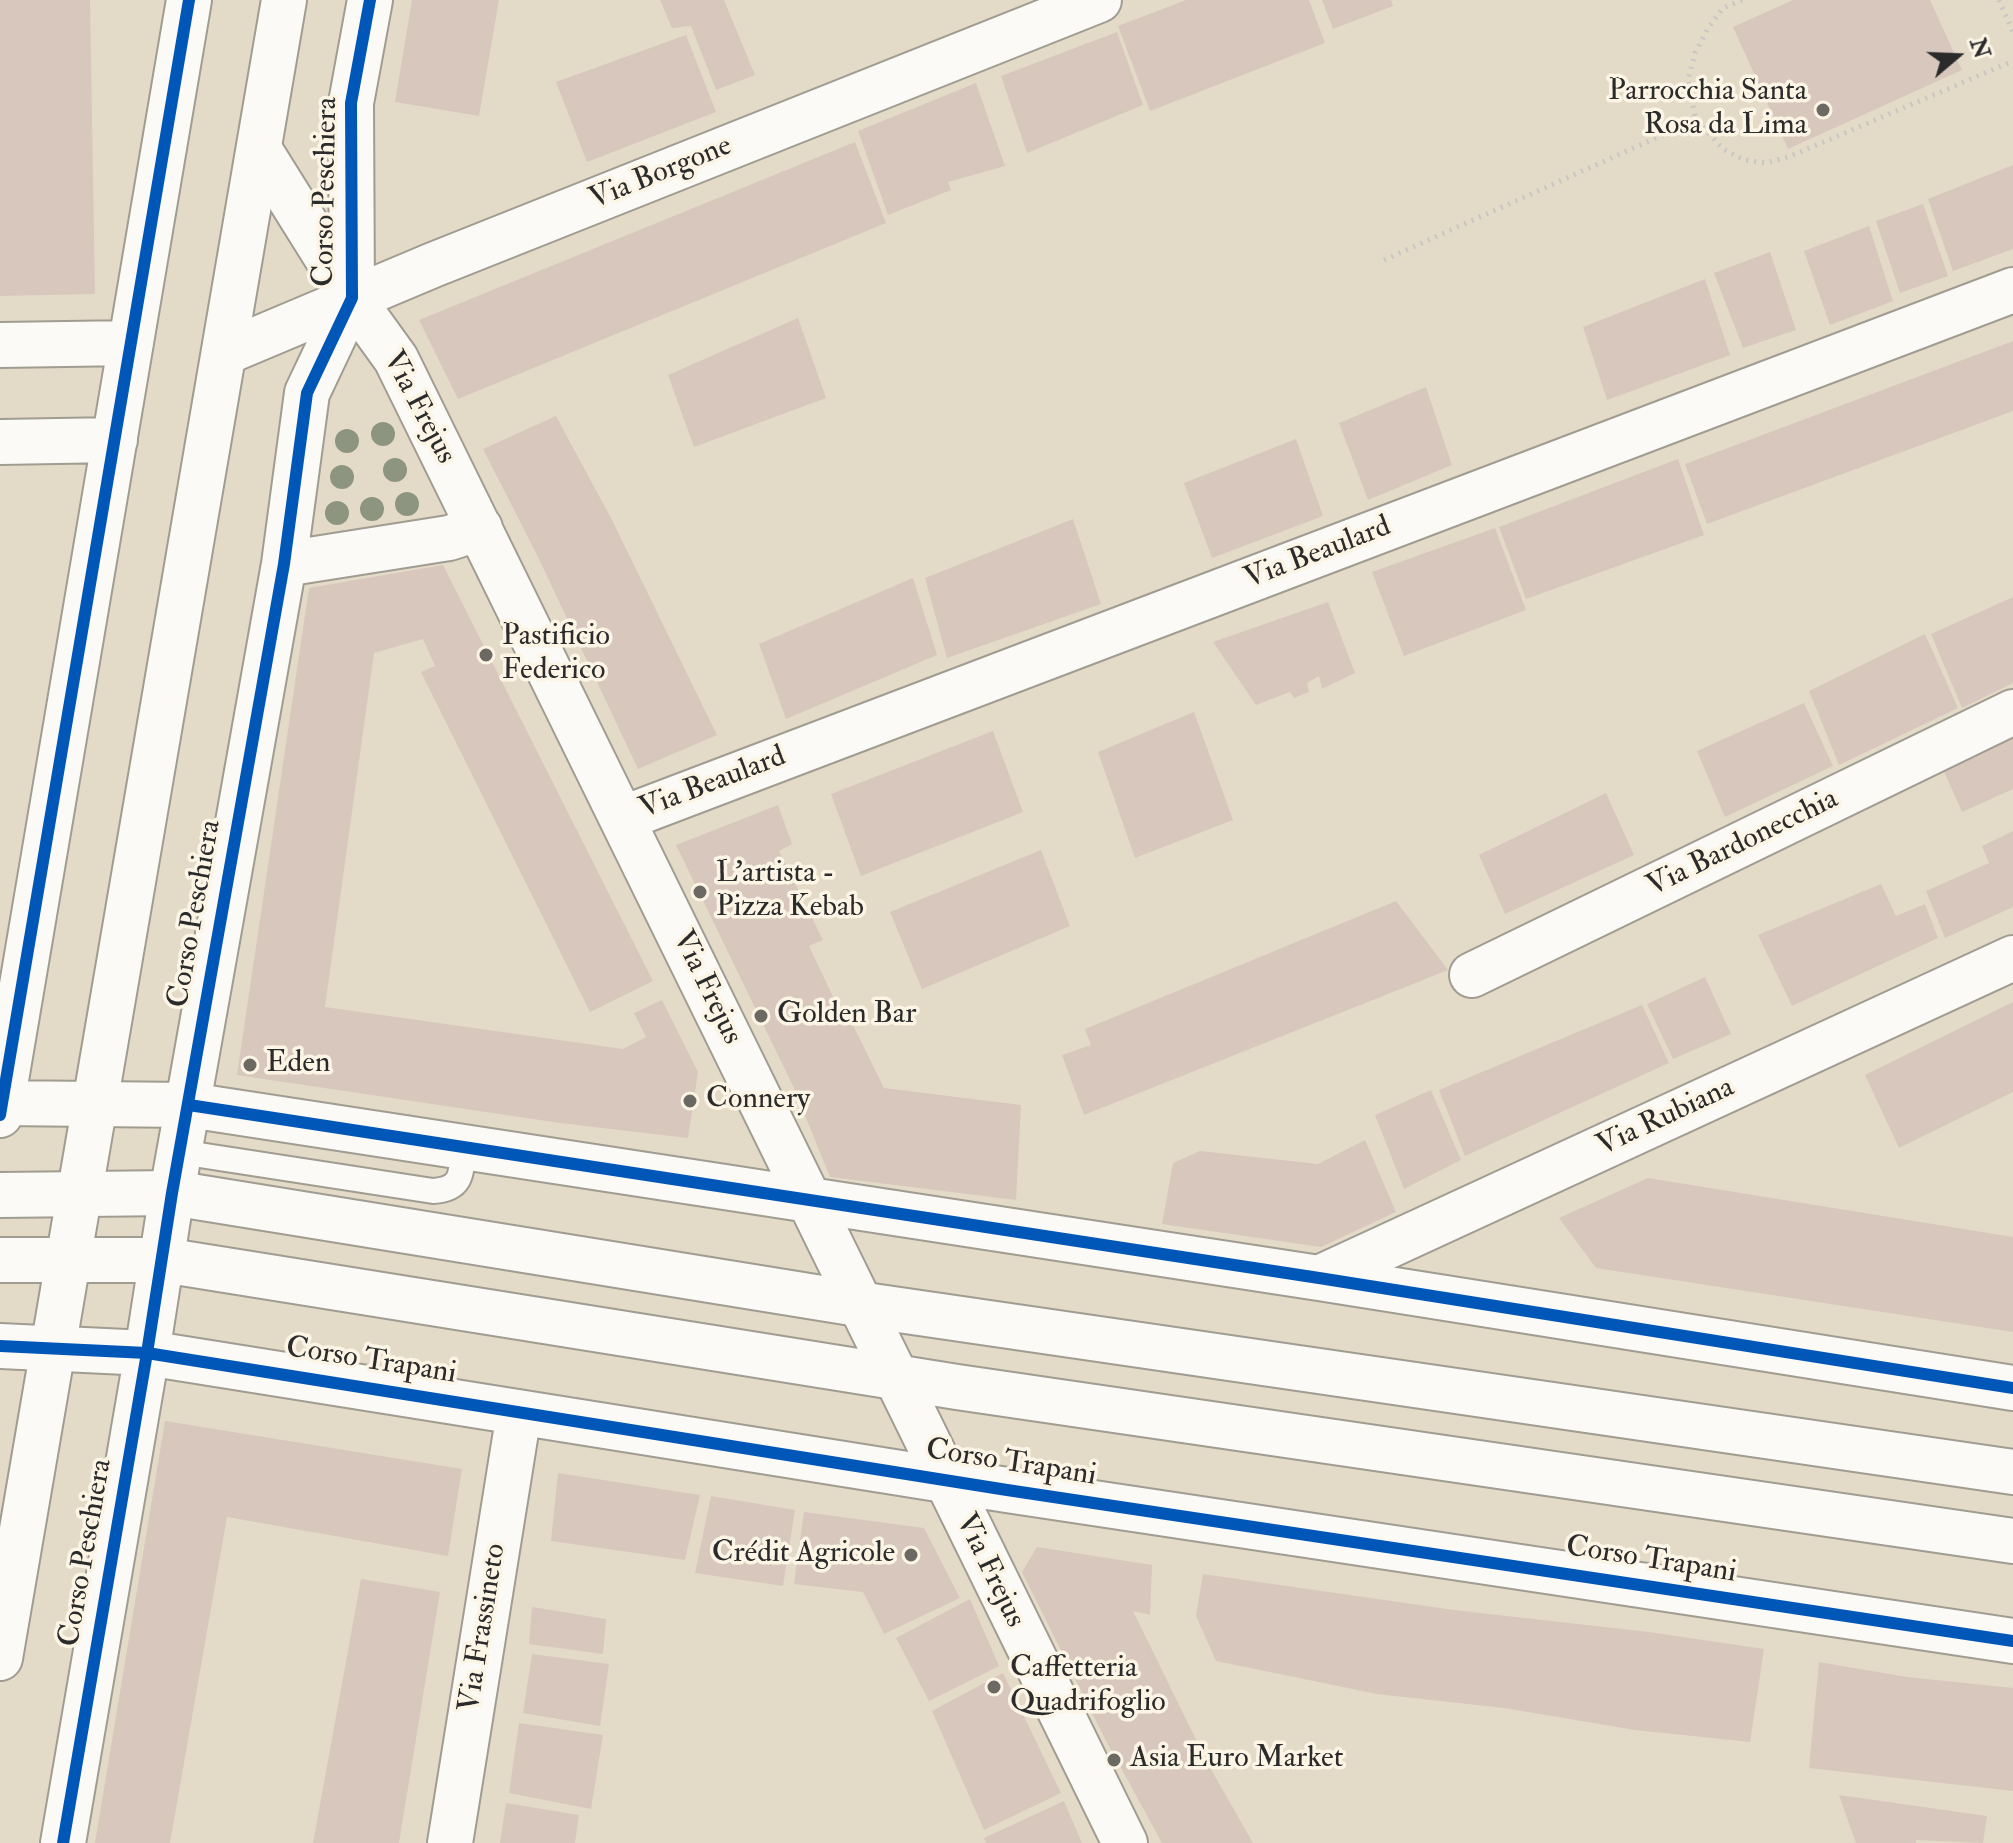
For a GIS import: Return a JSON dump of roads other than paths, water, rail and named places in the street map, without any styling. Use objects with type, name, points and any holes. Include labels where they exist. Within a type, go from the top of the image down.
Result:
[{"type":"street","points":[[189,0],[1,1107],[94,1103],[189,1105],[2013,1388]]},
{"type":"street","name":"Corso Peschiera","points":[[0,1658],[284,0]]},
{"type":"street","name":"Corso Peschiera","points":[[63,1843],[176,1172],[284,564],[307,393],[352,298],[351,103],[370,0]]},
{"type":"street","name":"Via Borgone","points":[[224,353],[352,298],[1099,0]]},
{"type":"street","name":"Via Frejus","points":[[259,149],[352,298],[396,359],[1125,1843]]},
{"type":"street","name":"Via Beaulard","points":[[624,818],[2013,290]]},
{"type":"street","points":[[0,345],[131,343]]},
{"type":"street","points":[[0,442],[115,440]]},
{"type":"street","points":[[284,564],[449,538],[480,528]]},
{"type":"street","name":"Via Bardonecchia","points":[[1472,975],[2013,712]]},
{"type":"street","name":"Via Rubiana","points":[[1319,1278],[2013,958]]},
{"type":"street","points":[[0,1195],[79,1194],[176,1172],[858,1304],[2013,1472]]},
{"type":"street","points":[[0,1260],[163,1260],[893,1376],[2013,1541]]},
{"type":"street","name":"Corso Trapani","points":[[0,1346],[147,1353],[945,1480],[2013,1641]]},
{"type":"street","name":"Via Frassineto","points":[[450,1843],[519,1413]]},
{"type":"lane","points":[[176,1172],[444,1191],[457,1183],[461,1175],[463,1147]]},
{"type":"place","name":"Parrocchia Santa Rosa da Lima","points":[[1823,110]]},
{"type":"place","name":"Pastificio Federico","points":[[486,655]]},
{"type":"place","name":"L'artista - Pizza Kebab","points":[[700,892]]},
{"type":"place","name":"Golden Bar","points":[[761,1016]]},
{"type":"place","name":"Eden","points":[[250,1065]]},
{"type":"place","name":"Connery","points":[[690,1101]]},
{"type":"place","name":"Crédit Agricole","points":[[911,1555]]},
{"type":"place","name":"Caffetteria Quadrifoglio","points":[[994,1687]]},
{"type":"place","name":"Asia Euro Market","points":[[1114,1760]]}]
